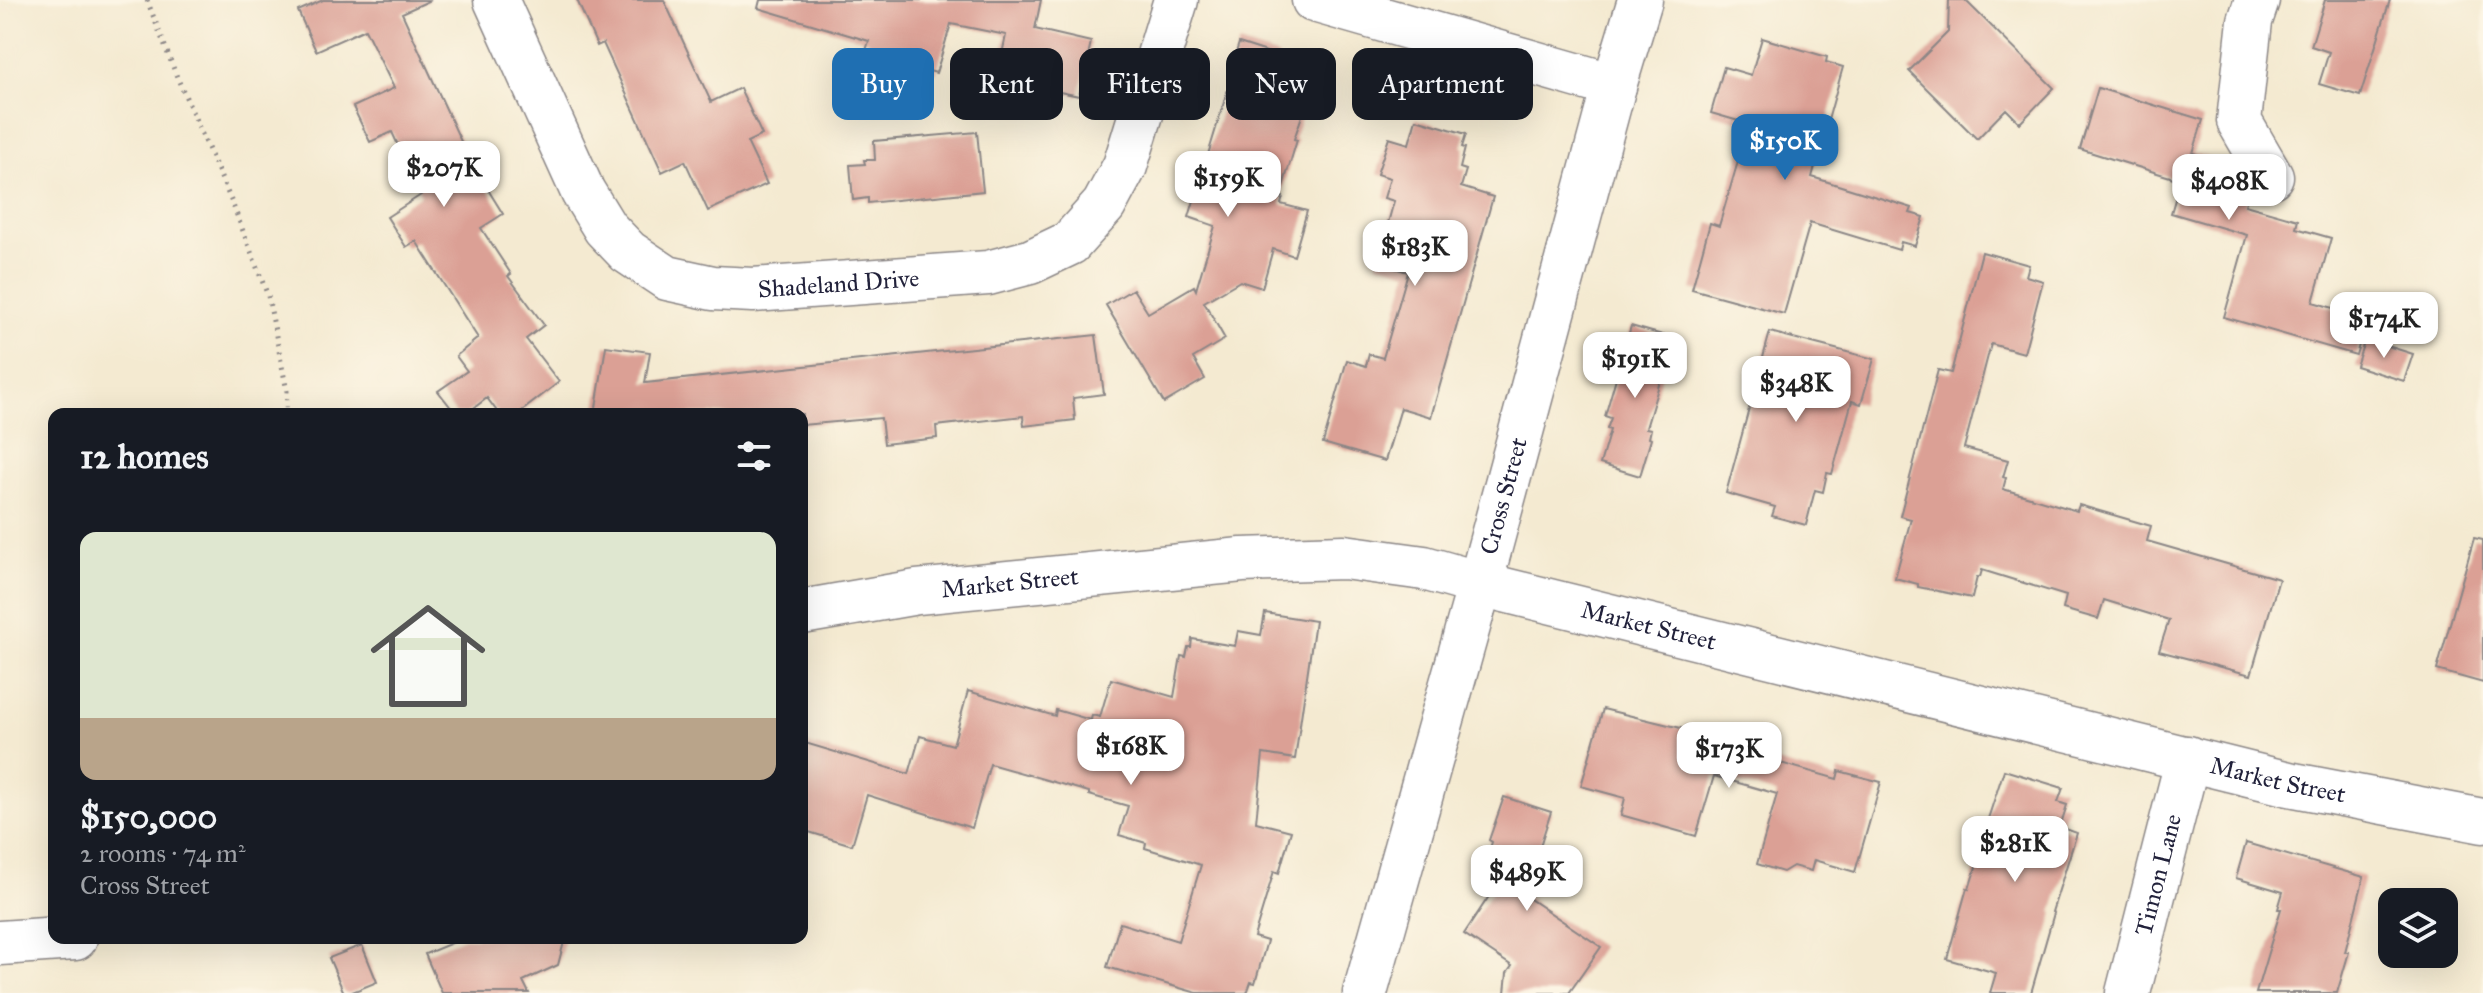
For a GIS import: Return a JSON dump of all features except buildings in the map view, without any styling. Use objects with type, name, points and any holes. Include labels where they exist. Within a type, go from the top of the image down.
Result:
[{"type":"street","name":"Shadeland Drive","points":[[496,0],[583,192],[605,228],[628,252],[667,278],[713,288],[753,290],[988,273],[1030,262],[1070,243],[1104,205],[1125,166],[1176,0]]},
{"type":"street","points":[[1314,0],[1614,86]]},
{"type":"street","name":"Cross Street","points":[[1365,993],[1640,0]]},
{"type":"street","points":[[2257,0],[2250,21],[2239,121],[2271,176]]},
{"type":"street","name":"Market Street","points":[[808,611],[917,592],[1242,560],[1344,557],[1424,568],[2289,784],[2483,821]]},
{"type":"street","name":"Timon Lane","points":[[2128,993],[2188,758]]},
{"type":"street","points":[[0,943],[48,940]]},
{"type":"path","points":[[147,0],[268,296],[287,391],[286,408]]}]
